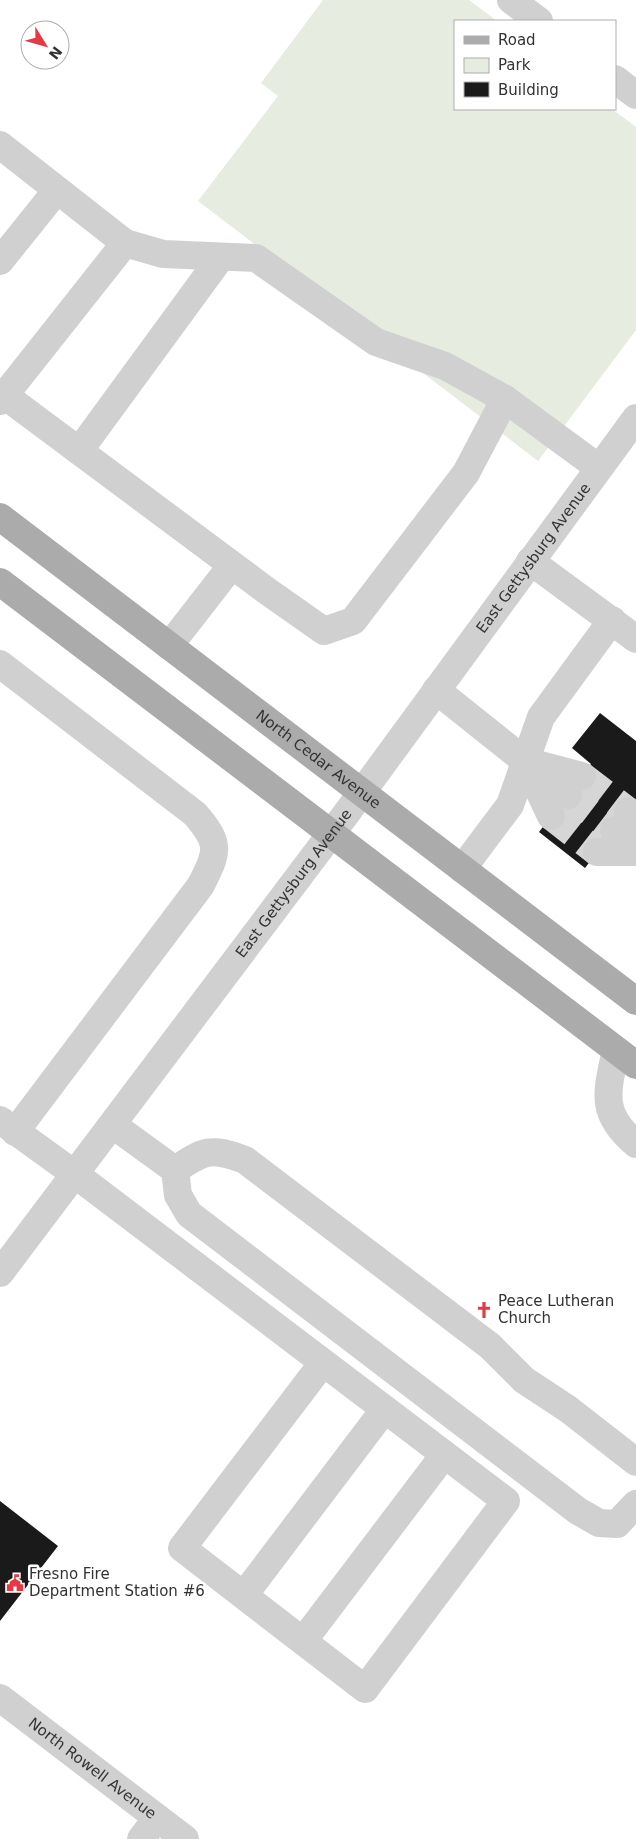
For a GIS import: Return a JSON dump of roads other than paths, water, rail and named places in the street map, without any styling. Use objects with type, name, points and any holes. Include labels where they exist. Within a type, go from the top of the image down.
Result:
[{"type":"main road","name":"North Cedar Avenue","points":[[0,517],[462,869],[633,992]]},
{"type":"main road","points":[[0,582],[626,1058]]},
{"type":"street","points":[[511,0],[538,20]]},
{"type":"street","points":[[616,80],[636,95]]},
{"type":"street","points":[[0,145],[125,243],[163,254],[256,258],[376,342],[446,366],[505,399],[599,468]]},
{"type":"street","points":[[0,261],[57,190]]},
{"type":"street","points":[[125,243],[2,398],[79,451],[232,566],[324,631],[353,620],[466,472],[505,399]]},
{"type":"street","points":[[79,451],[222,256]]},
{"type":"street","name":"East Gettysburg Avenue","points":[[0,1274],[332,834],[636,418]]},
{"type":"street","points":[[530,561],[636,639]]},
{"type":"street","points":[[169,646],[232,566]]},
{"type":"street","points":[[462,869],[510,805],[541,717],[612,620]]},
{"type":"street","points":[[0,664],[195,814],[212,833],[215,858],[202,885],[7,1126],[76,1175],[322,1364],[506,1501],[365,1689],[182,1548],[322,1364]]},
{"type":"street","points":[[436,690],[525,761],[575,785]]},
{"type":"street","points":[[525,761],[551,816]]},
{"type":"street","points":[[626,824],[636,846]]},
{"type":"street","points":[[598,852],[636,852]]},
{"type":"street","points":[[626,1058],[608,1090],[610,1112],[621,1132],[636,1144]]},
{"type":"street","points":[[113,1125],[176,1170],[178,1194],[189,1214],[578,1511],[599,1522],[617,1524],[636,1504]]},
{"type":"street","points":[[176,1170],[200,1153],[226,1153],[245,1160],[490,1346],[524,1380],[634,1456]]},
{"type":"street","points":[[244,1595],[384,1410]]},
{"type":"street","points":[[303,1641],[444,1456]]},
{"type":"street","name":"North Rowell Avenue","points":[[0,1698],[149,1828],[185,1839]]},
{"type":"tunnel","points":[[582,776],[628,811]]},
{"type":"tunnel","points":[[568,795],[614,830]]},
{"type":"tunnel","points":[[551,816],[597,852]]},
{"type":"place","name":"Peace Lutheran Church","points":[[484,1310]]},
{"type":"place","name":"Fresno Fire Department Station #6","points":[[15,1583]]}]
